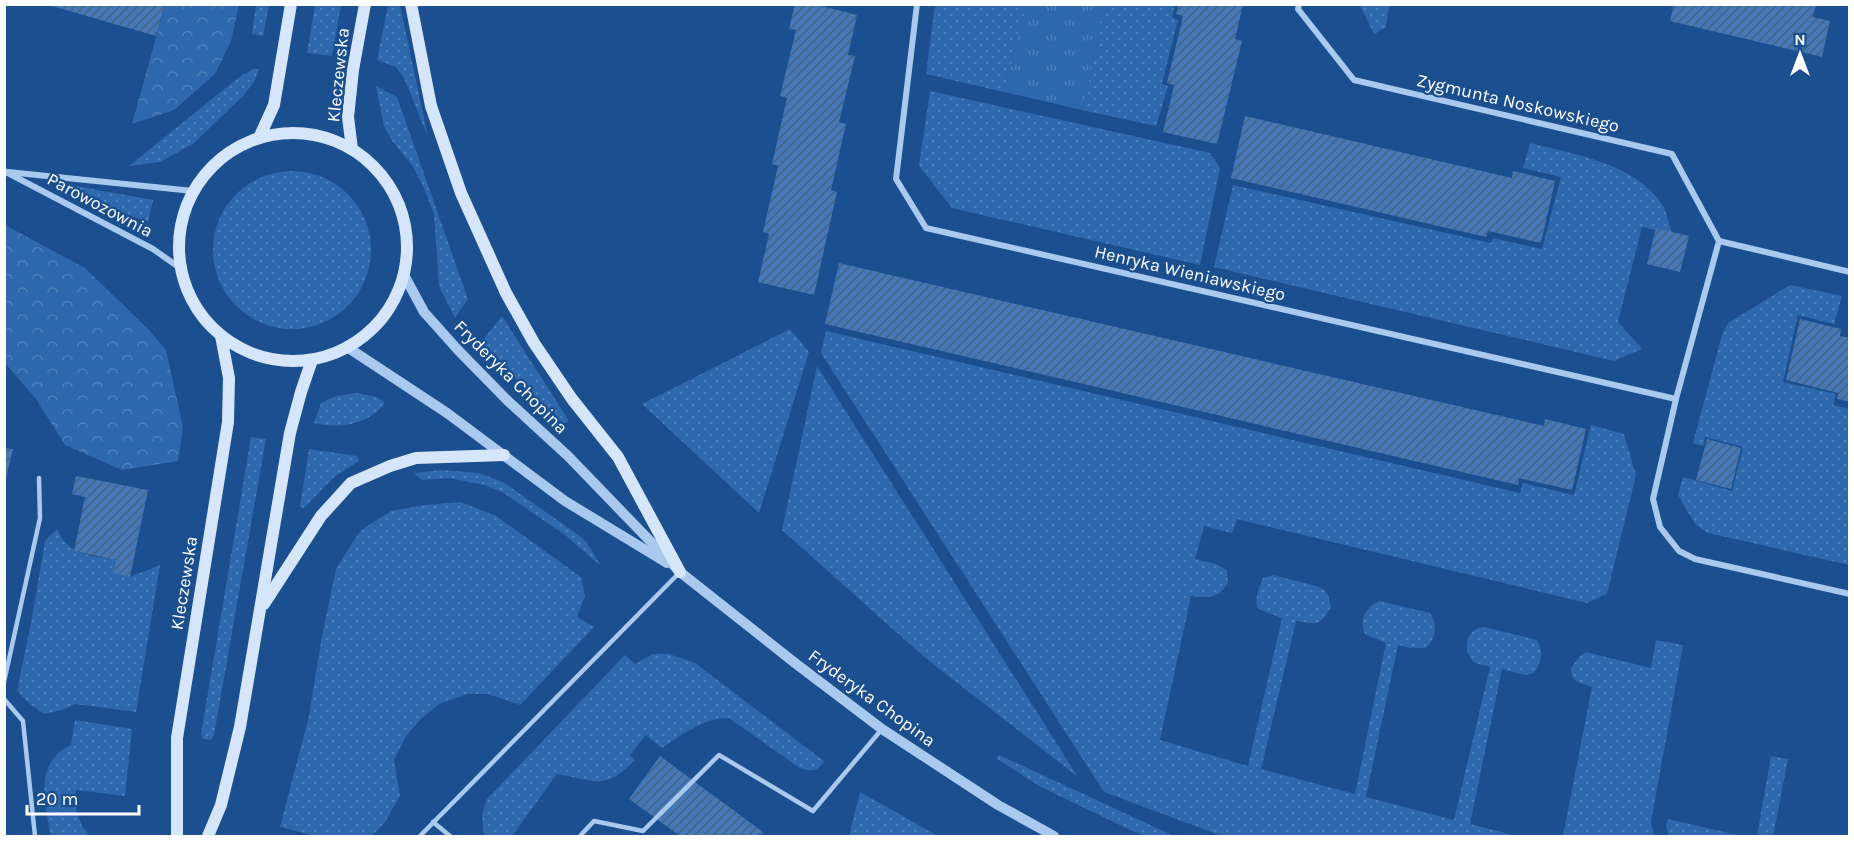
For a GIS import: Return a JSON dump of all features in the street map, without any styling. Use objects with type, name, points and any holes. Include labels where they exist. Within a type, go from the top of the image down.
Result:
[{"type":"main road","points":[[259,138],[274,105],[291,4]]},
{"type":"main road","name":"Kleczewska","points":[[352,150],[348,117],[353,70],[365,4]]},
{"type":"main road","points":[[411,4],[431,106],[462,193],[506,293],[534,343],[572,399],[618,457],[680,572]]},
{"type":"main road","points":[[291,132],[322,136],[352,150],[375,167],[392,190],[403,217],[407,246],[404,275],[394,300],[378,322],[347,347],[332,354],[312,360],[280,360],[249,353],[221,336],[202,317],[188,294],[180,268],[178,242],[182,216],[193,191],[210,168],[233,150],[259,138],[291,132]]},
{"type":"main road","name":"Kleczewska","points":[[177,837],[177,738],[228,422],[229,378],[221,336]]},
{"type":"main road","points":[[208,837],[221,806],[240,728],[290,433],[312,360]]},
{"type":"main road","points":[[262,607],[321,516],[351,483],[390,466],[416,458],[504,455]]},
{"type":"street","name":"Henryka Wieniawskiego","points":[[917,4],[896,179],[926,228],[1676,399]]},
{"type":"street","name":"Zygmunta Noskowskiego","points":[[1299,4],[1298,9],[1354,80],[1672,154],[1719,241]]},
{"type":"street","name":"Parowozownia","points":[[5,171],[193,191]]},
{"type":"street","name":"Parowozownia","points":[[5,171],[153,249],[180,268]]},
{"type":"street","points":[[1850,273],[1719,241],[1676,399],[1653,499],[1660,527],[1679,551],[1695,559],[1850,594]]},
{"type":"street","name":"Fryderyka Chopina","points":[[404,275],[424,312],[458,350],[508,401],[568,456],[680,572]]},
{"type":"street","name":"Fryderyka Chopina","points":[[347,347],[447,413],[565,501],[680,572],[882,729],[998,805],[1054,837]]},
{"type":"lane","points":[[4,682],[40,518],[39,478]]},
{"type":"lane","points":[[420,837],[680,572]]},
{"type":"lane","points":[[4,699],[23,721],[35,837]]},
{"type":"lane","points":[[580,837],[594,821],[643,831],[719,754],[813,811],[882,729]]},
{"type":"lane","points":[[433,822],[450,837]]},
{"type":"green space","points":[[1027,4],[1106,5],[1082,110],[1004,92]]},
{"type":"green space","points":[[165,5],[239,5],[231,41],[215,74],[174,110],[132,124]]},
{"type":"green space","points":[[256,5],[269,5],[263,36],[252,34]]},
{"type":"green space","points":[[315,5],[341,5],[332,56],[307,53]]},
{"type":"green space","points":[[388,5],[400,5],[428,137],[404,78],[396,67],[377,60]]},
{"type":"green space","points":[[935,5],[1027,5],[1004,92],[926,74]]},
{"type":"green space","points":[[1106,5],[1175,5],[1172,17],[1178,20],[1162,84],[1168,86],[1156,126],[1082,110]]},
{"type":"green space","points":[[1360,5],[1389,5],[1386,27],[1374,34]]},
{"type":"green space","points":[[253,69],[259,69],[254,82],[243,96],[194,143],[160,162],[129,166],[238,78]]},
{"type":"green space","points":[[376,86],[397,97],[468,299],[455,318],[439,286],[434,214],[412,165],[392,141],[384,126]]},
{"type":"green space","points":[[930,91],[1210,153],[1220,168],[1200,265],[952,208],[919,166]]},
{"type":"green space","points":[[1530,143],[1584,156],[1619,169],[1650,190],[1662,204],[1672,234],[1642,227],[1618,322],[1642,349],[1614,361],[1214,267],[1233,185],[1491,243],[1493,238],[1542,249],[1561,177],[1523,168]]},
{"type":"green space","points":[[292,171],[322,177],[336,184],[348,194],[358,206],[365,220],[371,250],[365,280],[358,294],[348,306],[336,316],[322,323],[292,329],[262,323],[248,316],[236,306],[226,294],[219,280],[213,250],[219,220],[226,206],[236,194],[248,184],[262,177]]},
{"type":"green space","points":[[70,185],[153,200],[148,222],[69,193]]},
{"type":"green space","points":[[5,225],[85,268],[149,330],[166,350],[183,427],[178,461],[122,470],[65,445],[36,399],[5,363]]},
{"type":"green space","points":[[1790,285],[1842,296],[1834,324],[1798,315],[1783,382],[1836,394],[1833,405],[1849,409],[1849,565],[1708,533],[1695,524],[1678,495],[1683,477],[1732,491],[1743,447],[1705,437],[1703,446],[1693,443],[1722,335],[1728,323]]},
{"type":"green space","points":[[502,316],[569,421],[563,424],[480,344]]},
{"type":"green space","points":[[790,329],[809,352],[759,513],[642,404]]},
{"type":"green space","points":[[826,331],[1520,493],[1523,483],[1574,495],[1591,425],[1624,434],[1636,475],[1607,594],[1587,603],[1237,519],[1232,533],[1204,526],[1195,559],[1216,564],[1227,570],[1228,583],[1216,595],[1191,596],[1160,740],[1248,766],[1282,618],[1258,609],[1257,597],[1263,578],[1273,575],[1320,587],[1328,594],[1331,607],[1324,618],[1317,623],[1296,621],[1261,769],[1355,794],[1386,643],[1365,634],[1364,615],[1379,601],[1430,613],[1433,617],[1435,631],[1426,648],[1398,645],[1366,797],[1454,820],[1490,667],[1472,660],[1467,650],[1468,639],[1478,628],[1484,627],[1537,640],[1541,657],[1534,673],[1525,675],[1502,669],[1470,824],[1517,836],[1222,836],[1104,792],[821,353]]},
{"type":"green space","points":[[817,366],[1078,777],[923,656],[782,530]]},
{"type":"green space","points":[[357,393],[377,397],[385,403],[370,416],[353,424],[314,423],[321,403],[336,396]]},
{"type":"green space","points":[[251,437],[266,439],[214,735],[211,740],[203,739],[201,734]]},
{"type":"green space","points":[[309,449],[357,456],[359,461],[334,477],[304,508],[300,507]]},
{"type":"green space","points":[[442,470],[479,473],[505,483],[585,540],[601,566],[565,535],[502,492],[484,485],[450,478],[422,480],[414,473]]},
{"type":"green space","points":[[461,502],[496,516],[581,577],[585,596],[577,617],[594,627],[520,705],[488,694],[467,694],[439,704],[421,719],[406,736],[394,760],[400,796],[385,822],[372,836],[315,836],[280,827],[309,716],[336,569],[360,531],[391,511]]},
{"type":"green space","points":[[57,529],[67,545],[81,553],[116,560],[114,573],[130,577],[160,565],[136,712],[75,704],[44,714],[17,691],[45,541]]},
{"type":"green space","points":[[1656,640],[1683,645],[1651,822],[1654,836],[1563,836],[1592,687],[1572,677],[1571,668],[1586,652],[1651,668]]},
{"type":"green space","points":[[653,654],[669,654],[695,663],[824,761],[822,765],[814,770],[800,768],[729,718],[719,719],[693,728],[662,748],[646,735],[630,755],[635,760],[607,780],[591,781],[557,774],[512,836],[484,836],[482,815],[487,799],[625,655],[635,664]]},
{"type":"green space","points":[[75,720],[132,729],[125,796],[76,790],[78,815],[82,826],[90,836],[51,836],[44,785],[46,773],[51,762],[59,753],[71,745]]},
{"type":"green space","points":[[999,755],[1174,836],[1145,836],[1128,829],[1041,787],[996,758]]},
{"type":"green space","points":[[1771,756],[1788,759],[1773,836],[1757,836]]},
{"type":"green space","points":[[860,792],[938,836],[849,836]]},
{"type":"green space","points":[[1668,819],[1742,836],[1668,836],[1666,825]]},
{"type":"building","points":[[45,4],[165,4],[156,36]]},
{"type":"building","points":[[795,4],[813,4],[857,15],[848,55],[855,56],[839,122],[846,124],[831,190],[837,192],[814,295],[758,282],[769,234],[763,232],[778,166],[772,164],[787,98],[780,96],[796,30],[789,29]]},
{"type":"building","points":[[1179,4],[1243,4],[1235,39],[1242,41],[1217,144],[1163,132],[1174,85],[1167,83],[1183,16],[1176,14]]},
{"type":"building","points":[[1674,4],[1816,4],[1813,17],[1830,21],[1822,57],[1670,21]]},
{"type":"building","points":[[1245,116],[1512,178],[1513,171],[1555,181],[1541,243],[1488,231],[1486,237],[1231,178]]},
{"type":"building","points":[[1656,228],[1689,236],[1680,272],[1647,264]]},
{"type":"building","points":[[839,263],[1544,426],[1545,419],[1586,429],[1572,490],[1519,478],[1518,485],[825,324]]},
{"type":"building","points":[[1800,319],[1841,329],[1840,336],[1850,338],[1850,402],[1837,399],[1838,393],[1786,380]]},
{"type":"building","points":[[1707,439],[1741,448],[1731,489],[1696,480]]},
{"type":"building","points":[[4,448],[13,449],[5,483],[4,483]]},
{"type":"building","points":[[76,476],[148,490],[130,577],[113,573],[116,560],[74,551],[85,497],[72,494]]},
{"type":"building","points":[[660,756],[763,832],[760,836],[680,836],[629,799]]}]
